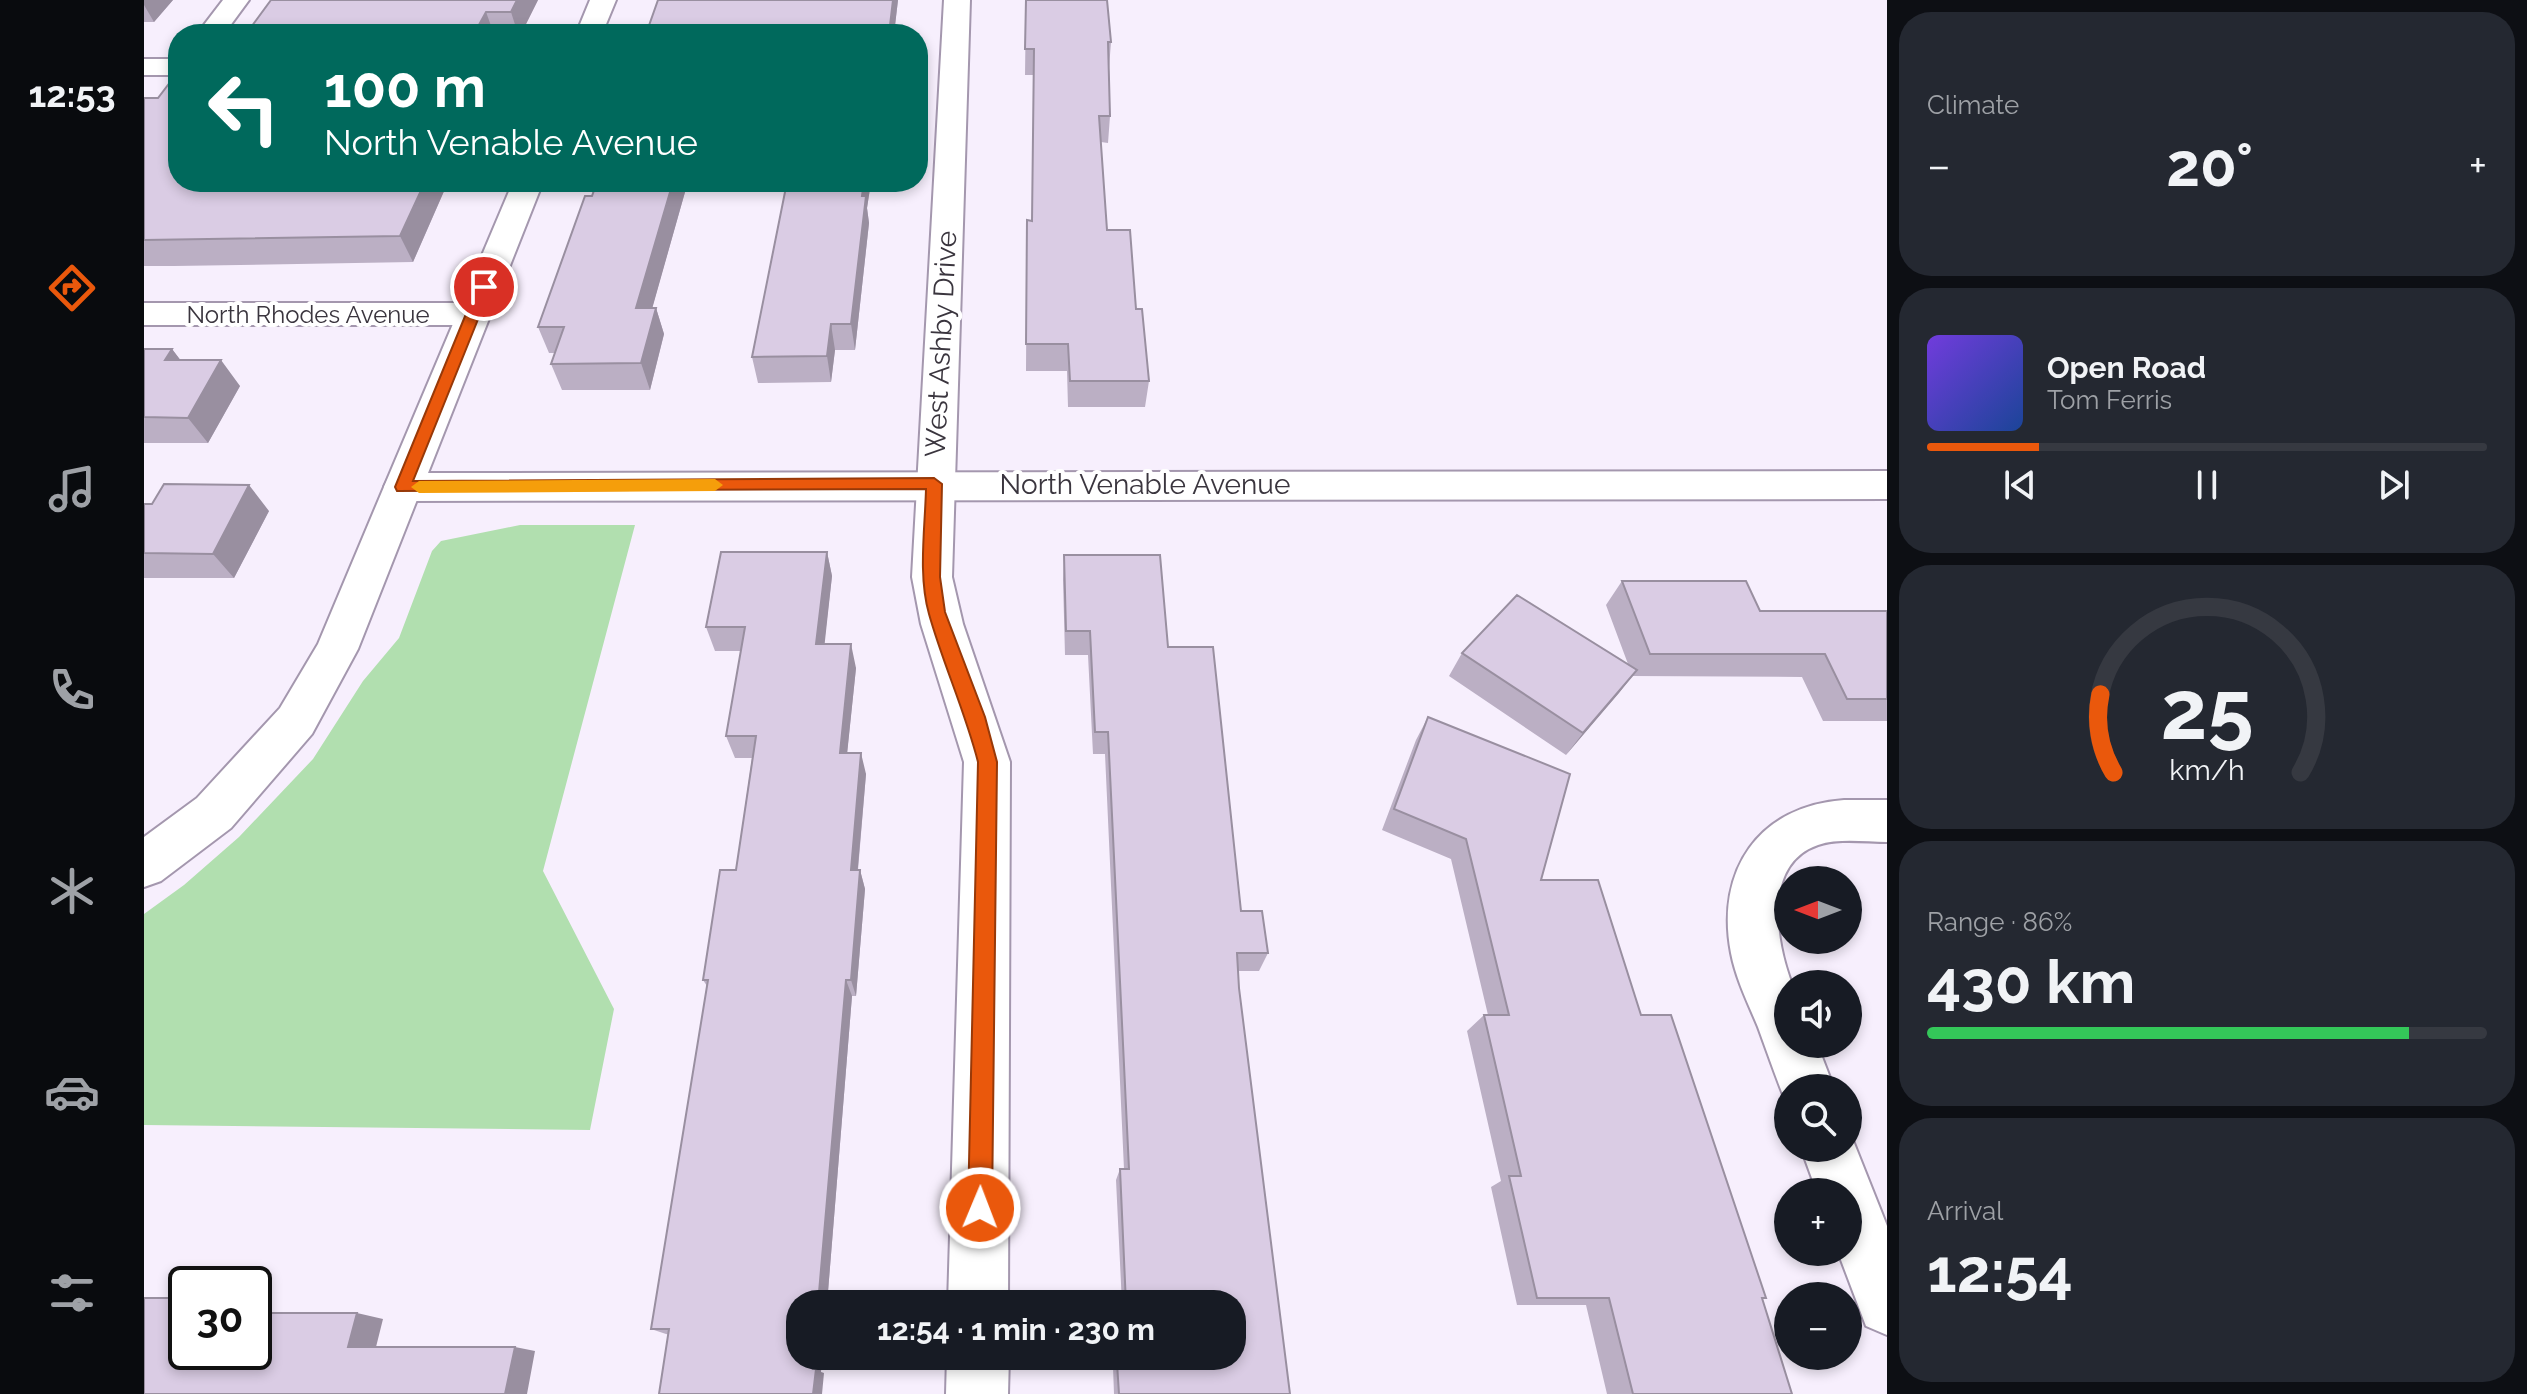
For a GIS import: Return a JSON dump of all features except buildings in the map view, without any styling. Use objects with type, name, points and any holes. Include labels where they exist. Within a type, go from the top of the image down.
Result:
[{"type":"street","points":[[218,24],[236,0]]},
{"type":"street","points":[[593,24],[603,0]]},
{"type":"street","name":"West Ashby Drive","points":[[957,0],[932,577],[937,612],[976,717],[987,762],[978,1290]]},
{"type":"street","points":[[144,67],[168,67]]},
{"type":"street","points":[[144,865],[214,813],[296,721],[337,649],[524,192]]},
{"type":"street","name":"North Rhodes Avenue","points":[[144,314],[473,314]]},
{"type":"street","name":"North Venable Avenue","points":[[403,487],[1887,485]]},
{"type":"street","points":[[1774,999],[1756,951],[1753,900],[1767,857],[1801,830],[1836,820],[1887,821]]},
{"type":"street","points":[[1862,1237],[1887,1305]]},
{"type":"street","points":[[977,1394],[978,1370]]},
{"type":"green space","points":[[520,525],[635,525],[543,871],[614,1009],[590,1130],[144,1125],[144,914],[184,885],[239,837],[313,759],[363,681],[399,638],[432,551],[441,541]]},
{"type":"slow traffic","points":[[419,487],[715,485]]},
{"type":"route","points":[[484,287],[403,487],[934,484],[932,577],[937,612],[976,717],[987,762],[980,1208]]}]
